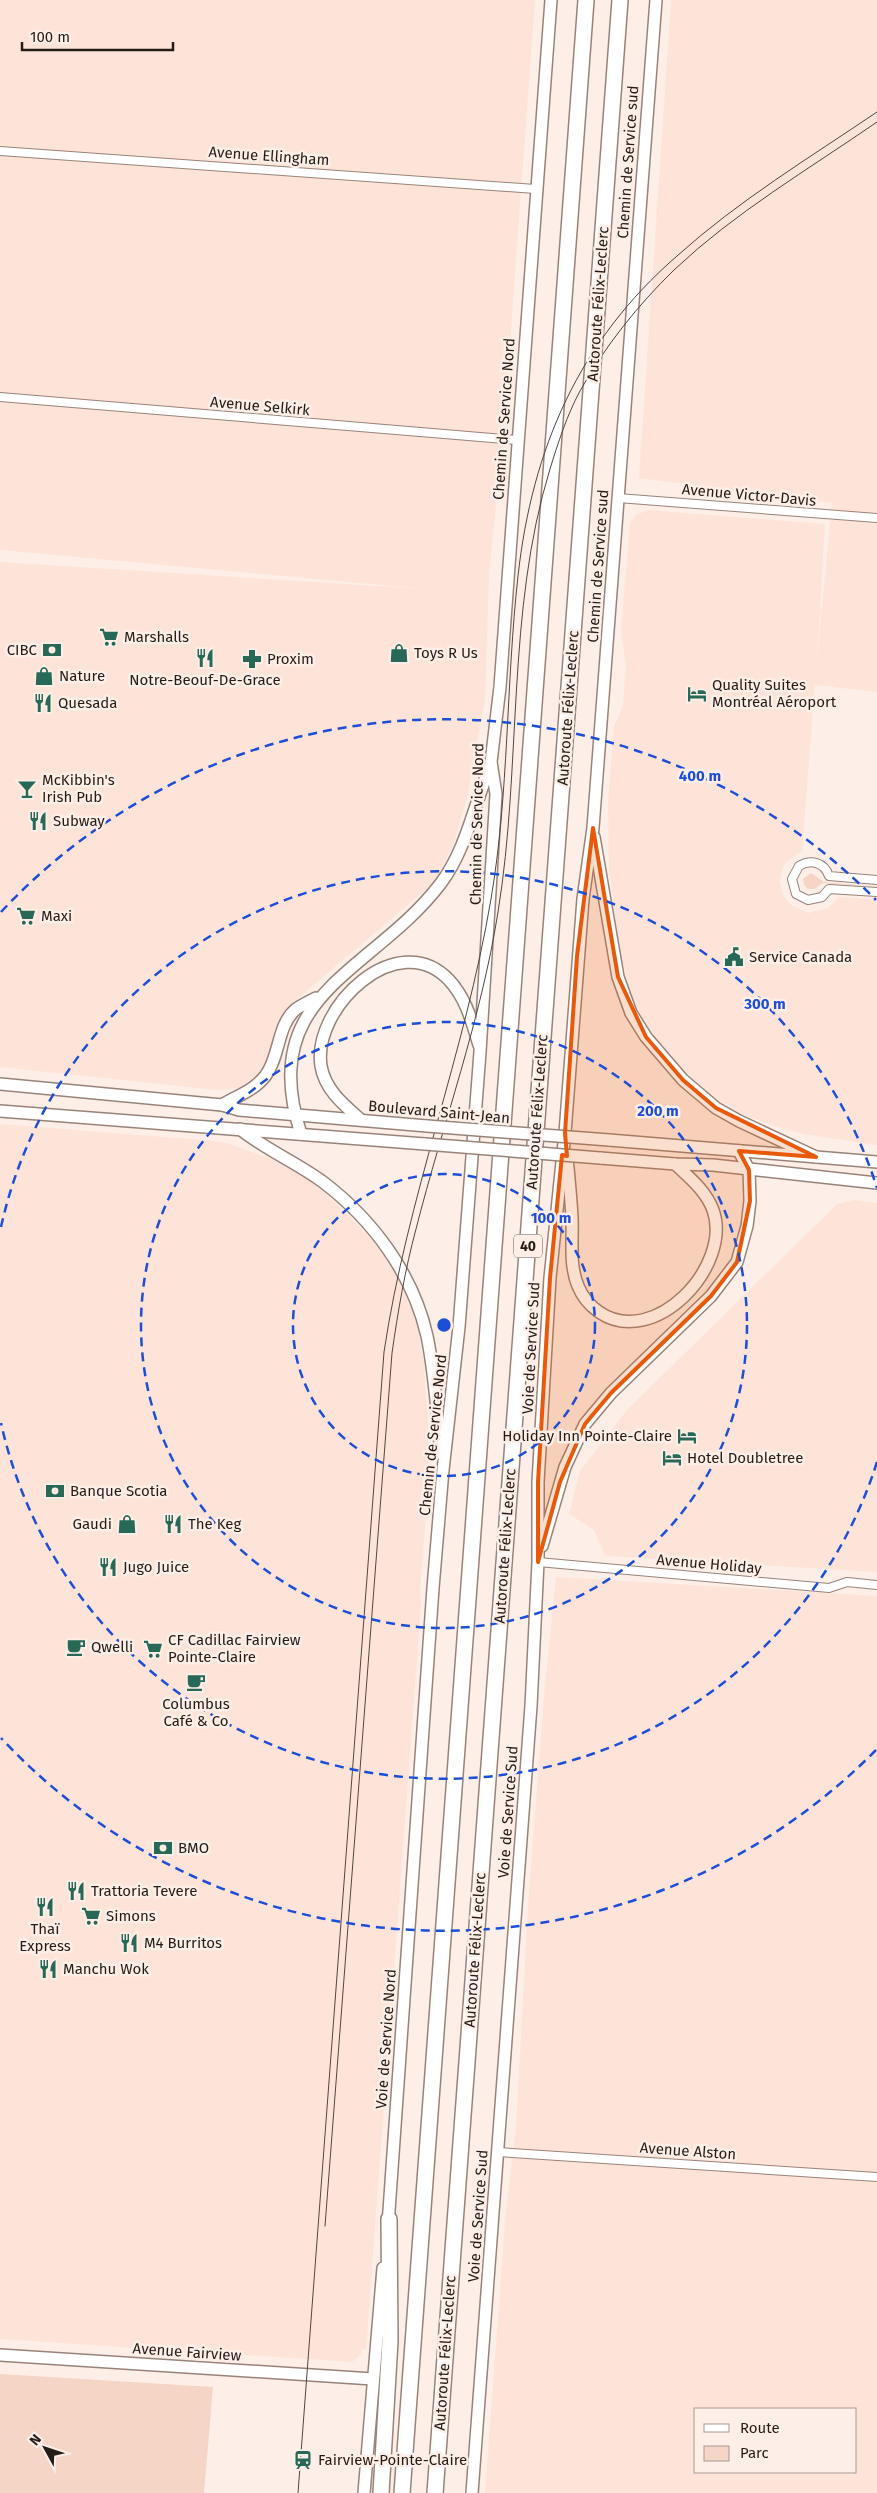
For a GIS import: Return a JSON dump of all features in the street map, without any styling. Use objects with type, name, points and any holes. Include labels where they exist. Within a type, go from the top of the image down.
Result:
[{"type":"highway","name":"40","points":[[402,2493],[586,0]]},
{"type":"highway","name":"Autoroute Félix-Leclerc","points":[[435,2493],[620,0]]},
{"type":"highway","points":[[381,2493],[390,2341],[389,2219]]},
{"type":"main road","name":"Chemin de Service Nord","points":[[433,1588],[443,1470],[459,1327],[480,1052],[496,794],[491,762],[500,687],[550,0]]},
{"type":"main road","name":"Chemin de Service sud","points":[[565,1133],[577,956],[586,869],[593,828],[656,0]]},
{"type":"main road","points":[[222,1105],[261,1082],[273,1063],[280,1037],[296,1010],[322,994],[397,927],[440,884],[458,856],[491,762]]},
{"type":"main road","points":[[593,828],[618,977],[631,1013],[646,1037],[683,1080],[716,1108],[816,1157]]},
{"type":"main road","points":[[361,1120],[336,1097],[328,1085],[321,1066],[321,1047],[329,1024],[342,1001],[356,985],[375,972],[397,964],[408,963],[425,965],[440,972],[461,995],[469,1012],[480,1052]]},
{"type":"main road","points":[[301,1134],[295,1115],[289,1081],[291,1059],[303,1023],[322,994]]},
{"type":"main road","name":"Boulevard Saint-Jean","points":[[0,1084],[222,1105],[239,1110],[295,1115],[877,1162]]},
{"type":"main road","points":[[0,1111],[608,1159],[700,1164],[877,1183]]},
{"type":"main road","points":[[240,1129],[262,1147],[309,1172],[344,1199],[377,1235],[403,1273],[417,1303],[427,1337],[443,1470]]},
{"type":"main road","points":[[565,1133],[575,1278],[581,1293],[590,1304],[604,1315],[619,1321],[642,1321],[674,1306],[694,1286],[709,1259],[716,1231],[713,1209],[702,1189],[675,1164]]},
{"type":"main road","name":"Voie de Service Sud","points":[[472,2493],[531,1706],[538,1562],[538,1482],[544,1362],[555,1217],[565,1133]]},
{"type":"main road","points":[[538,1562],[562,1474],[585,1424],[611,1394],[711,1296],[737,1262],[748,1226],[749,1170],[739,1151]]},
{"type":"main road","name":"Voie de Service Nord","points":[[364,2493],[389,2219],[433,1588]]},
{"type":"main road","name":"Avenue Fairview","points":[[0,2355],[373,2379]]},
{"type":"street","name":"Avenue Ellingham","points":[[0,150],[535,189]]},
{"type":"street","name":"Avenue Selkirk","points":[[0,397],[517,440]]},
{"type":"street","name":"Avenue Victor-Davis","points":[[618,498],[877,518]]},
{"type":"street","points":[[877,880],[829,876],[822,866],[810,862],[799,866],[792,879],[794,891],[805,900],[819,898],[828,888],[877,892]]},
{"type":"street","name":"Avenue Holiday","points":[[538,1562],[829,1588],[847,1582],[877,1585]]},
{"type":"street","name":"Avenue Alston","points":[[498,2152],[877,2177]]},
{"type":"highlighted area","points":[[593,828],[618,977],[646,1037],[683,1080],[716,1108],[816,1157],[739,1151],[749,1170],[750,1201],[737,1262],[711,1296],[611,1393],[585,1424],[560,1482],[538,1562],[538,1482],[550,1278],[562,1155],[567,1156],[565,1133],[577,956]]},
{"type":"shaded area","points":[[0,0],[535,0],[505,412],[489,576],[485,699],[468,793],[455,840],[444,864],[429,887],[290,1005],[277,1026],[266,1062],[257,1076],[240,1088],[217,1090],[0,1067],[0,562],[424,589],[0,550]]},
{"type":"shaded area","points":[[671,0],[877,0],[877,692],[815,685],[802,851],[786,862],[782,869],[780,882],[783,895],[791,905],[808,913],[828,908],[839,897],[877,900],[877,1145],[803,1134],[774,1126],[740,1113],[711,1095],[681,1068],[656,1039],[642,1017],[630,990],[619,950],[609,869],[608,802],[614,726],[623,706],[626,666],[621,631],[630,523],[636,515],[648,510],[825,524],[817,661],[832,503],[639,478]]},
{"type":"shaded area","points":[[0,1124],[216,1141],[269,1158],[304,1177],[322,1190],[369,1236],[395,1272],[412,1310],[418,1329],[424,1364],[428,1424],[428,1487],[420,1590],[421,1605],[366,2349],[362,2349],[361,2354],[352,2362],[0,2339]]},
{"type":"shaded area","points":[[855,1200],[877,1203],[877,1572],[605,1556],[594,1530],[569,1514],[580,1471],[627,1410],[837,1204]]},
{"type":"shaded area","points":[[556,1577],[877,1596],[877,2493],[485,2493],[506,2210],[516,2127],[528,1906],[543,1707]]},
{"type":"green space","points":[[811,873],[824,882],[877,887],[823,883],[814,889],[808,889],[804,885],[803,879]]},
{"type":"green space","points":[[0,2374],[213,2387],[204,2493],[0,2493]]},
{"type":"tram line","points":[[298,2493],[384,1352],[407,1238],[467,1013],[491,899],[501,819],[518,576],[525,529],[535,484],[549,441],[566,400],[587,361],[613,324],[643,289],[700,236],[749,198],[877,112]]},
{"type":"tram line","points":[[325,2226],[392,1353],[412,1244],[472,1032],[491,952],[505,857],[516,689],[527,578],[536,523],[550,469],[571,410],[590,374],[623,327],[661,283],[721,229],[877,122]]},
{"type":"place","name":"Marshalls","points":[[109,637]]},
{"type":"place","name":"CIBC","points":[[52,650]]},
{"type":"place","name":"Toys R Us","points":[[399,653]]},
{"type":"place","name":"Notre-Beouf-De-Grace","points":[[205,658]]},
{"type":"place","name":"Proxim","points":[[252,659]]},
{"type":"place","name":"Nature","points":[[44,676]]},
{"type":"place","name":"Quality Suites Montréal Aéroport","points":[[697,694]]},
{"type":"place","name":"Quesada","points":[[43,703]]},
{"type":"place","name":"McKibbin's Irish Pub","points":[[27,789]]},
{"type":"place","name":"Subway","points":[[38,821]]},
{"type":"place","name":"Maxi","points":[[26,916]]},
{"type":"place","name":"Service Canada","points":[[734,957]]},
{"type":"place","name":"Holiday Inn Pointe-Claire","points":[[687,1436]]},
{"type":"place","name":"Hotel Doubletree","points":[[672,1458]]},
{"type":"place","name":"Banque Scotia","points":[[55,1491]]},
{"type":"place","name":"Gaudi","points":[[127,1524]]},
{"type":"place","name":"The Keg","points":[[173,1524]]},
{"type":"place","name":"Jugo Juice","points":[[108,1567]]},
{"type":"place","name":"Qwelli","points":[[76,1647]]},
{"type":"place","name":"CF Cadillac Fairview Pointe-Claire","points":[[153,1649]]},
{"type":"place","name":"Columbus Café & Co","points":[[196,1682]]},
{"type":"place","name":"BMO","points":[[163,1848]]},
{"type":"place","name":"Trattoria Tevere","points":[[76,1891]]},
{"type":"place","name":"Thaï Express","points":[[45,1907]]},
{"type":"place","name":"Simons","points":[[91,1916]]},
{"type":"place","name":"M4 Burritos","points":[[129,1943]]},
{"type":"place","name":"Manchu Wok","points":[[48,1969]]},
{"type":"place","name":"Fairview-Pointe-Claire","points":[[303,2460]]}]
